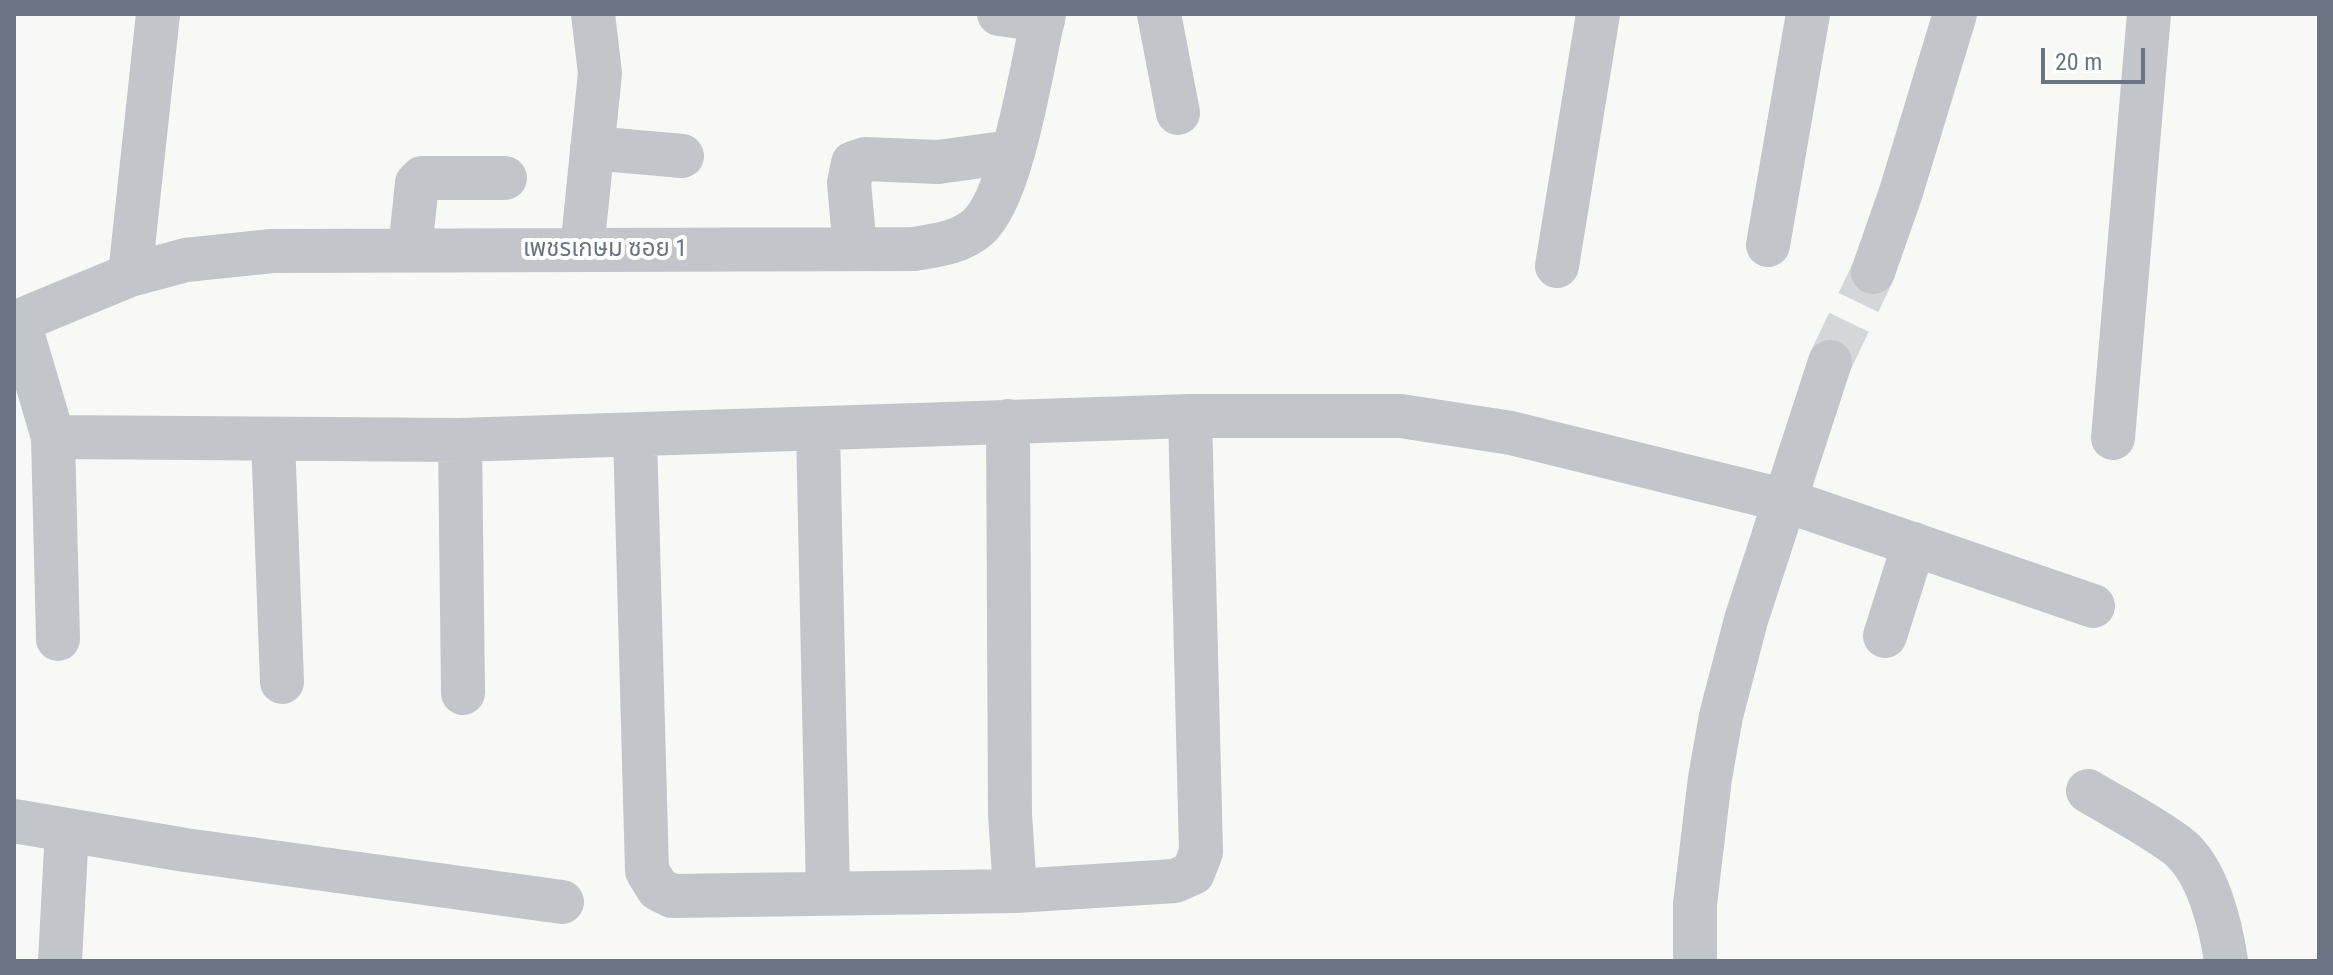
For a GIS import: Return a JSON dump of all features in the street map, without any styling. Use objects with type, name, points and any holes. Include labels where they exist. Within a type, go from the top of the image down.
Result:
[{"type":"street","points":[[130,275],[158,14]]},
{"type":"street","points":[[582,250],[600,73],[593,14]]},
{"type":"street","points":[[999,14],[1043,17]]},
{"type":"street","points":[[1159,14],[1178,113]]},
{"type":"street","points":[[1557,266],[1598,14]]},
{"type":"street","points":[[1768,245],[1808,14]]},
{"type":"street","points":[[1873,272],[1901,192],[1955,14]]},
{"type":"street","points":[[2113,438],[2149,14]]},
{"type":"street","name":"เพชรเกษม ซอย 1","points":[[16,323],[130,275],[186,260],[272,251],[914,249],[952,242],[979,226],[1001,191],[1043,17]]},
{"type":"street","points":[[592,148],[682,156]]},
{"type":"street","points":[[855,249],[849,183],[853,163],[865,159],[938,162],[1011,152]]},
{"type":"street","points":[[410,250],[417,183],[422,178],[505,178]]},
{"type":"street","points":[[16,323],[53,437],[58,639]]},
{"type":"street","points":[[1695,961],[1695,904],[1710,778],[1721,716],[1746,620],[1830,362]]},
{"type":"street","points":[[53,437],[460,440],[818,430],[1008,421],[1327,414],[1448,421],[1787,501],[2093,606]]},
{"type":"street","points":[[635,435],[647,871],[658,889],[672,896],[1015,891],[1175,881],[1193,873],[1201,852],[1190,416]]},
{"type":"street","points":[[1008,421],[1010,814],[1015,891]]},
{"type":"street","points":[[818,430],[828,893]]},
{"type":"street","points":[[273,439],[282,682]]},
{"type":"street","points":[[460,440],[463,693]]},
{"type":"street","points":[[1885,636],[1914,544]]},
{"type":"street","points":[[2088,791],[2181,849],[2209,893],[2221,924],[2226,961]]},
{"type":"street","points":[[14,821],[262,862],[562,902]]},
{"type":"street","points":[[60,961],[67,830]]},
{"type":"tunnel","points":[[1830,362],[1873,272]]}]
